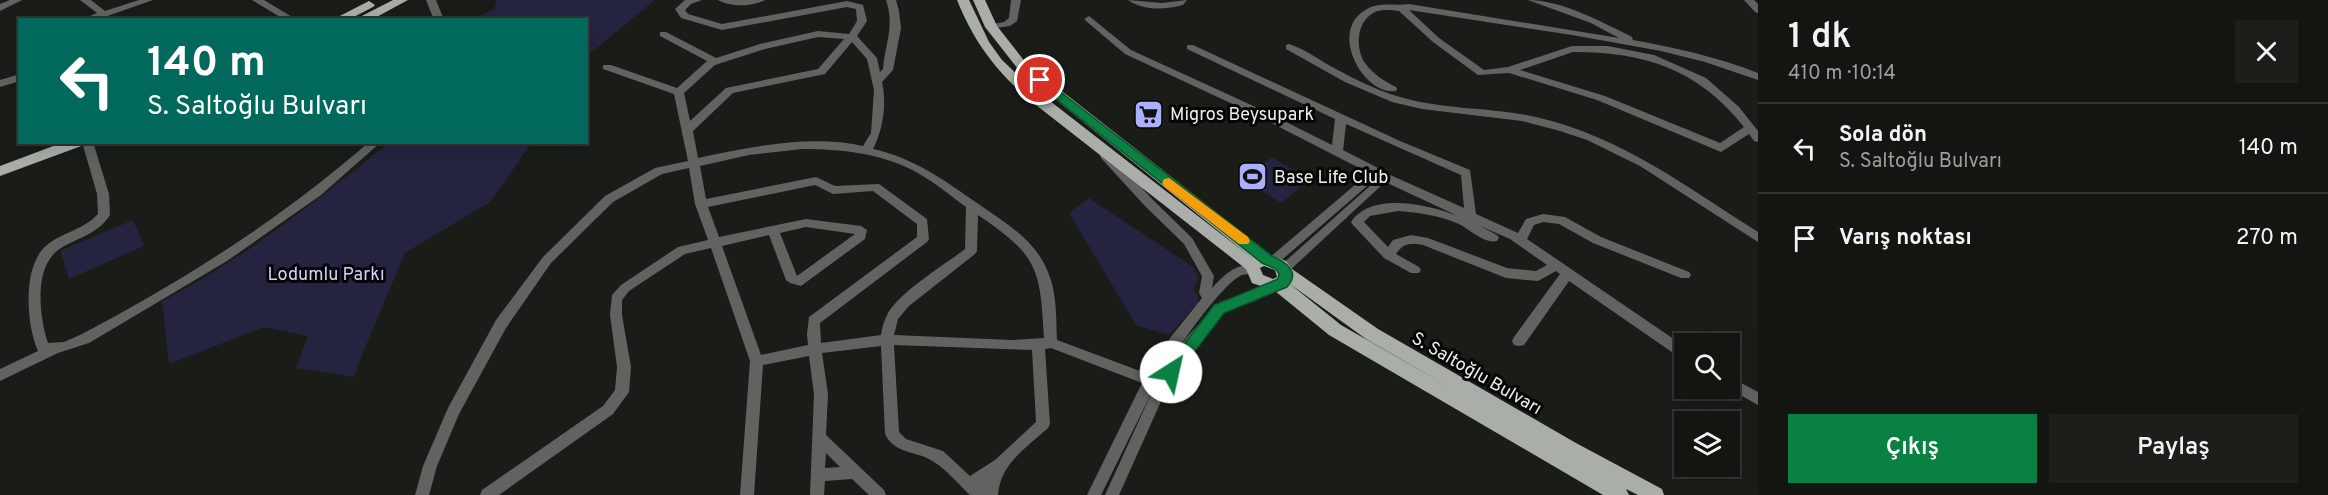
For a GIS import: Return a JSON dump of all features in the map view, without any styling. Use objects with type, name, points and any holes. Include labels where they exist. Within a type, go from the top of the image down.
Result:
[{"type":"main road","points":[[342,18],[380,0]]},
{"type":"main road","points":[[364,18],[402,0]]},
{"type":"main road","name":"S. Saltoğlu Bulvarı","points":[[963,0],[983,45],[1000,66],[1032,95],[1252,267],[1257,279],[1277,272]]},
{"type":"main road","name":"S. Saltoğlu Bulvarı","points":[[979,0],[991,27],[1022,66],[1277,272],[1372,334],[1570,449],[1655,495]]},
{"type":"main road","points":[[0,160],[44,144]]},
{"type":"main road","points":[[0,171],[74,144]]},
{"type":"main road","points":[[1252,267],[1257,261],[1277,272]]},
{"type":"main road","name":"S. Saltoğlu Bulvarı","points":[[1277,272],[1335,330],[1620,495]]},
{"type":"street","points":[[0,8],[17,0]]},
{"type":"street","points":[[85,0],[105,14]]},
{"type":"street","points":[[92,18],[148,0]]},
{"type":"street","points":[[256,0],[290,18]]},
{"type":"street","points":[[431,0],[438,18]]},
{"type":"street","points":[[687,130],[730,90],[821,72],[852,37],[862,21],[860,7],[847,4],[722,27],[684,16],[680,9],[688,2],[697,0]]},
{"type":"street","points":[[723,0],[735,3],[760,0]]},
{"type":"street","points":[[877,82],[888,70],[888,53],[897,32],[897,16],[891,0]]},
{"type":"street","points":[[991,27],[1014,20],[1016,0]]},
{"type":"street","points":[[1133,0],[1150,6],[1166,7],[1180,3],[1182,0]]},
{"type":"street","points":[[1533,0],[1594,21],[1618,32],[1634,43]]},
{"type":"street","points":[[1749,0],[1758,10]]},
{"type":"street","points":[[1436,106],[1379,84],[1359,63],[1351,42],[1354,31],[1366,13],[1381,8],[1409,7],[1634,43],[1690,53],[1725,63],[1758,77]]},
{"type":"street","points":[[1401,8],[1436,40],[1482,73],[1509,70],[1572,49],[1608,49],[1650,57],[1702,80],[1735,109],[1758,138]]},
{"type":"street","points":[[275,18],[283,14]]},
{"type":"street","points":[[1089,19],[1128,52],[1256,111],[1361,166],[1391,185],[1400,185],[1470,215],[1520,240],[1674,346]]},
{"type":"street","points":[[663,34],[716,62]]},
{"type":"street","points":[[679,92],[711,63],[764,46],[818,34],[852,37],[872,58],[879,90],[876,133],[867,149]]},
{"type":"street","points":[[1190,46],[1401,147],[1466,173],[1470,215]]},
{"type":"street","points":[[1289,47],[1370,89],[1411,104],[1497,114],[1550,125],[1602,142],[1662,173],[1722,216],[1758,238]]},
{"type":"street","points":[[607,68],[679,92]]},
{"type":"street","points":[[1509,70],[1601,98],[1721,148],[1749,129]]},
{"type":"street","points":[[0,84],[18,78]]},
{"type":"street","points":[[679,92],[701,204],[757,361],[747,495]]},
{"type":"street","points":[[1337,153],[1341,117]]},
{"type":"street","points":[[1095,142],[1117,170],[1188,241],[1208,276],[1205,293],[1210,298]]},
{"type":"street","points":[[53,350],[43,348],[39,337],[35,289],[41,260],[49,250],[88,232],[104,216],[103,194],[88,144]]},
{"type":"street","points":[[0,375],[80,340],[187,282],[263,233],[354,163],[374,144]]},
{"type":"street","points":[[422,495],[430,466],[453,412],[501,324],[547,260],[609,199],[659,171],[781,146],[810,144],[867,149],[910,165],[972,205],[1022,241],[1037,260],[1046,281],[1043,424],[998,465],[975,490],[938,456],[901,444],[892,434],[887,341],[892,317],[905,303],[971,251],[972,205]]},
{"type":"street","points":[[1112,495],[1156,383],[1219,309],[1277,272],[1318,230],[1377,177]]},
{"type":"street","points":[[701,204],[816,181],[833,190],[875,186],[923,222],[923,239],[814,321],[813,334],[821,394],[818,495]]},
{"type":"street","points":[[1415,270],[1388,255],[1357,222],[1367,212],[1398,207],[1426,209],[1462,221],[1493,238]]},
{"type":"street","points":[[1520,240],[1530,222],[1543,218],[1561,220],[1597,240],[1685,275]]},
{"type":"street","points":[[488,495],[609,410],[622,392],[624,368],[616,315],[616,299],[625,288],[682,250],[714,242],[806,223],[861,230],[861,236],[801,281],[790,277],[773,230]]},
{"type":"street","points":[[1388,255],[1397,243],[1411,239],[1424,241],[1506,273],[1538,276],[1556,265]]},
{"type":"street","points":[[1094,495],[1198,310],[1238,272],[1252,267]]},
{"type":"street","points":[[1519,341],[1568,273]]},
{"type":"street","points":[[757,361],[854,342],[1026,346],[1044,344],[1156,383]]},
{"type":"street","points":[[1740,389],[1758,399]]},
{"type":"street","points":[[819,437],[879,495]]},
{"type":"street","points":[[991,495],[990,486],[998,465]]},
{"type":"street","points":[[817,475],[855,472]]},
{"type":"green space","points":[[496,0],[655,0],[588,55],[588,18],[472,18],[494,10]]},
{"type":"green space","name":"Lodumlu Parkı","points":[[388,144],[531,144],[490,202],[405,253],[354,377],[296,368],[308,336],[264,327],[169,364],[162,301],[222,267],[307,207]]},
{"type":"green space","points":[[1272,157],[1309,180],[1281,203],[1244,180]]},
{"type":"green space","points":[[1089,198],[1193,267],[1199,277],[1193,290],[1198,295],[1198,303],[1169,335],[1136,325],[1069,213]]},
{"type":"green space","points":[[133,220],[144,246],[69,279],[60,251]]},
{"type":"slow traffic","points":[[1169,183],[1244,241]]},
{"type":"place","name":"Migros Beysupark","points":[[1149,114]]},
{"type":"place","name":"Base Life Club","points":[[1253,177]]},
{"type":"route","points":[[1040,80],[1267,260],[1281,266],[1286,273],[1286,280],[1282,283],[1219,309],[1192,341],[1171,372]]}]
